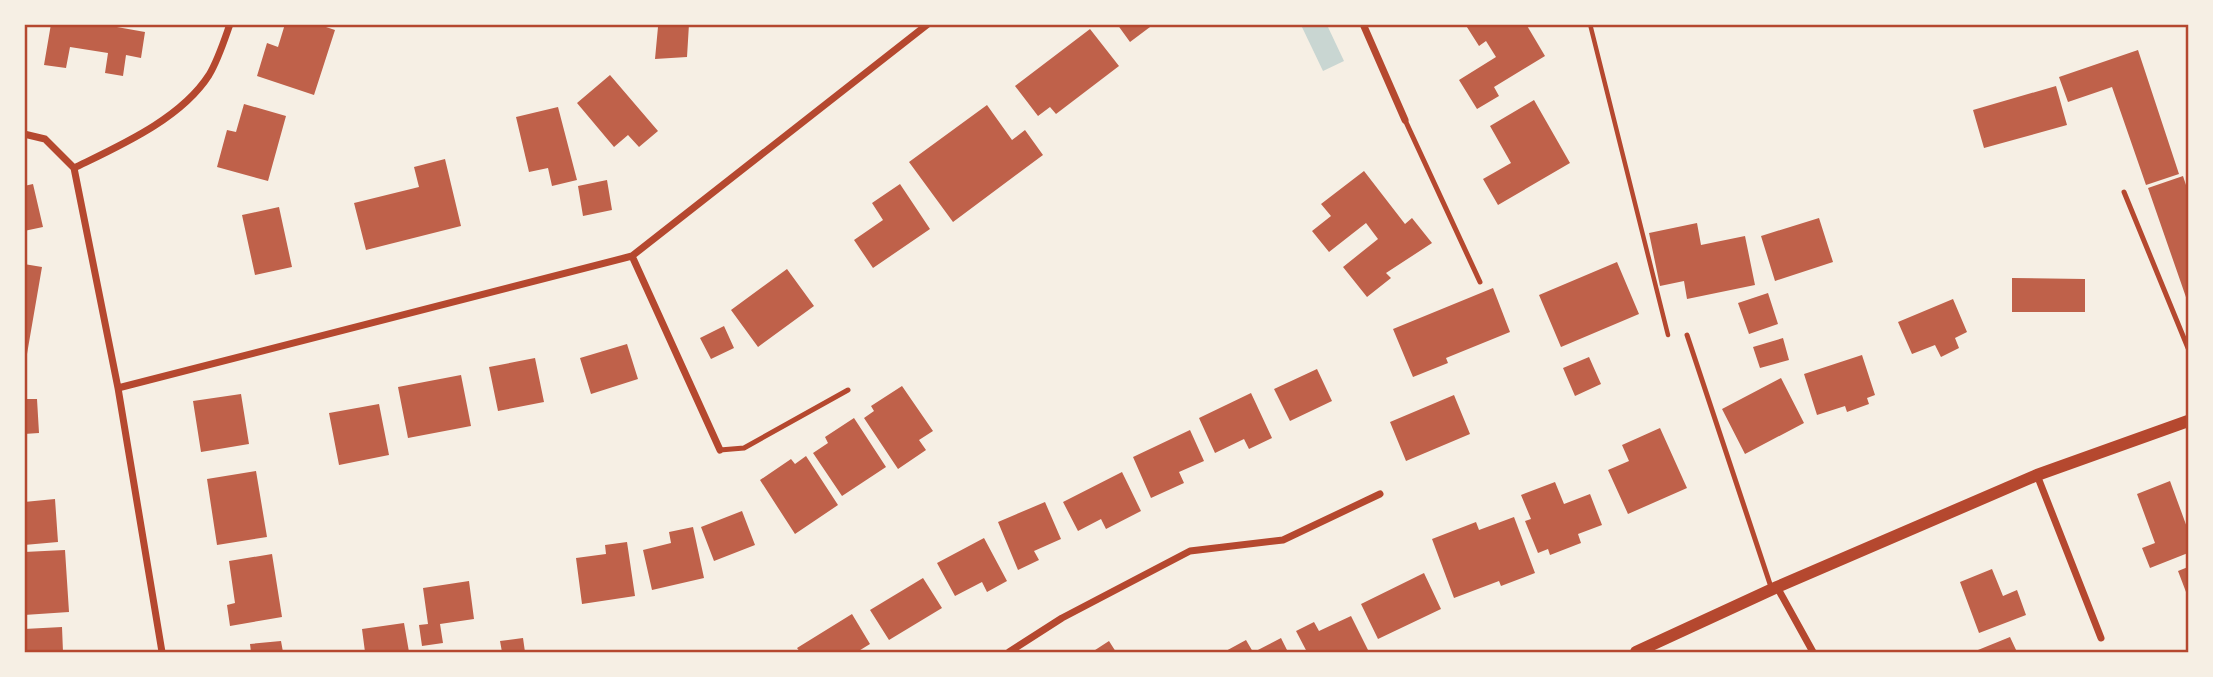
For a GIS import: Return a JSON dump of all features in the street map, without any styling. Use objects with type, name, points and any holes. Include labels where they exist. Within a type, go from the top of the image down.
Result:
[{"type":"street","points":[[74,168],[133,139],[174,111],[208,76],[230,24]]},
{"type":"street","points":[[118,388],[632,256],[928,24]]},
{"type":"street","points":[[1363,24],[1405,120]]},
{"type":"street","points":[[24,134],[45,139],[74,168],[118,388],[162,653]]},
{"type":"street","points":[[632,256],[720,450]]},
{"type":"street","points":[[1636,653],[1774,589],[2036,475],[2189,421]]},
{"type":"street","points":[[2036,475],[2101,638]]},
{"type":"street","points":[[1009,653],[1062,618],[1190,551],[1283,540],[1380,494]]},
{"type":"street","points":[[1774,589],[1813,653]]},
{"type":"lane","points":[[1405,120],[1480,282]]},
{"type":"lane","points":[[2124,192],[2189,348]]},
{"type":"lane","points":[[1686,335],[1774,589]]},
{"type":"lane","points":[[720,450],[744,448],[848,390]]},
{"type":"path","points":[[1590,24],[1670,340]]},
{"type":"shaded area","points":[[1301,25],[1327,25],[1344,61],[1323,71]]},
{"type":"building","points":[[51,24],[100,24],[145,32],[141,58],[126,55],[123,76],[105,73],[108,53],[70,47],[66,68],[44,65]]},
{"type":"building","points":[[285,24],[317,24],[335,30],[314,95],[257,76],[267,43],[278,47]]},
{"type":"building","points":[[656,24],[689,24],[687,57],[655,59]]},
{"type":"building","points":[[1117,24],[1154,24],[1130,42]]},
{"type":"building","points":[[1465,24],[1526,24],[1545,56],[1494,87],[1499,96],[1477,109],[1459,80],[1496,57],[1486,41],[1479,46]]},
{"type":"building","points":[[1090,29],[1119,66],[1056,114],[1050,107],[1038,116],[1015,86]]},
{"type":"building","points":[[2138,50],[2179,174],[2146,185],[2112,87],[2068,102],[2059,77]]},
{"type":"building","points":[[610,75],[658,131],[639,147],[628,135],[614,147],[577,103]]},
{"type":"building","points":[[2056,86],[2067,125],[1984,148],[1973,110]]},
{"type":"building","points":[[1534,100],[1570,163],[1498,205],[1483,179],[1511,163],[1490,126]]},
{"type":"building","points":[[244,104],[286,116],[268,181],[217,167],[227,130],[236,132]]},
{"type":"building","points":[[987,105],[1012,140],[1025,130],[1043,155],[953,222],[909,162]]},
{"type":"building","points":[[558,107],[577,180],[552,186],[548,168],[529,172],[516,117]]},
{"type":"building","points":[[445,159],[461,226],[366,250],[354,203],[419,187],[414,167]]},
{"type":"building","points":[[1364,171],[1405,224],[1412,218],[1432,243],[1386,273],[1391,278],[1367,297],[1343,267],[1378,239],[1366,223],[1329,252],[1312,231],[1331,216],[1321,204]]},
{"type":"building","points":[[2183,176],[2188,191],[2188,303],[2148,188]]},
{"type":"building","points":[[607,180],[612,210],[583,216],[578,186]]},
{"type":"building","points":[[33,184],[43,227],[24,231],[24,186]]},
{"type":"building","points":[[900,184],[930,229],[873,268],[854,240],[883,220],[872,203]]},
{"type":"building","points":[[279,207],[292,267],[255,275],[242,215]]},
{"type":"building","points":[[1819,218],[1833,262],[1775,281],[1761,236]]},
{"type":"building","points":[[1697,223],[1701,245],[1745,236],[1755,285],[1687,299],[1684,281],[1660,286],[1649,233]]},
{"type":"building","points":[[1617,262],[1639,314],[1561,347],[1539,295]]},
{"type":"building","points":[[24,264],[42,267],[27,354],[24,354]]},
{"type":"building","points":[[787,269],[814,306],[758,347],[731,310]]},
{"type":"building","points":[[2012,278],[2085,279],[2085,312],[2012,312]]},
{"type":"building","points":[[1493,288],[1510,332],[1446,358],[1448,363],[1413,377],[1393,329]]},
{"type":"building","points":[[1768,293],[1778,324],[1749,334],[1738,303]]},
{"type":"building","points":[[1953,299],[1967,332],[1955,338],[1959,348],[1941,357],[1935,345],[1912,354],[1898,322]]},
{"type":"building","points":[[724,326],[734,348],[711,359],[700,338]]},
{"type":"building","points":[[1783,338],[1789,360],[1760,368],[1753,347]]},
{"type":"building","points":[[627,344],[638,379],[591,394],[580,358]]},
{"type":"building","points":[[1862,355],[1875,395],[1867,398],[1869,404],[1847,412],[1845,406],[1817,415],[1804,374]]},
{"type":"building","points":[[1589,357],[1601,384],[1575,396],[1563,368]]},
{"type":"building","points":[[535,358],[544,402],[498,411],[489,367]]},
{"type":"building","points":[[1317,369],[1332,401],[1290,421],[1274,389]]},
{"type":"building","points":[[461,375],[471,426],[408,438],[398,387]]},
{"type":"building","points":[[1781,378],[1804,423],[1745,454],[1722,409]]},
{"type":"building","points":[[902,386],[933,431],[919,440],[926,450],[898,469],[864,418],[874,411],[871,406]]},
{"type":"building","points":[[1251,393],[1272,438],[1249,449],[1244,439],[1215,453],[1199,418]]},
{"type":"building","points":[[241,394],[249,444],[201,452],[193,401]]},
{"type":"building","points":[[1454,395],[1470,434],[1406,461],[1390,422]]},
{"type":"building","points":[[24,399],[37,399],[39,433],[24,434]]},
{"type":"building","points":[[379,404],[389,455],[339,465],[329,413]]},
{"type":"building","points":[[854,418],[886,467],[842,496],[813,453],[828,443],[825,437]]},
{"type":"building","points":[[1660,428],[1687,488],[1628,514],[1608,470],[1629,461],[1622,445]]},
{"type":"building","points":[[1190,430],[1204,461],[1179,472],[1184,483],[1151,498],[1133,457]]},
{"type":"building","points":[[806,456],[838,505],[795,534],[760,480],[791,459],[795,464]]},
{"type":"building","points":[[256,471],[267,537],[217,545],[207,479]]},
{"type":"building","points":[[1122,472],[1141,511],[1106,529],[1101,519],[1078,531],[1063,502]]},
{"type":"building","points":[[2170,481],[2188,530],[2188,553],[2150,568],[2142,548],[2155,543],[2137,494]]},
{"type":"building","points":[[1555,482],[1564,504],[1590,494],[1602,525],[1578,534],[1581,543],[1550,555],[1548,549],[1538,553],[1525,521],[1531,519],[1521,495]]},
{"type":"building","points":[[55,499],[58,542],[24,545],[24,502]]},
{"type":"building","points":[[1045,502],[1061,539],[1034,551],[1039,560],[1018,570],[998,522]]},
{"type":"building","points":[[742,511],[755,545],[714,561],[701,527]]},
{"type":"building","points":[[1514,517],[1535,573],[1501,586],[1499,581],[1454,598],[1432,539],[1476,522],[1479,530]]},
{"type":"building","points":[[693,527],[704,578],[652,590],[643,550],[671,543],[669,532]]},
{"type":"building","points":[[984,538],[1007,581],[987,592],[982,582],[955,596],[937,563]]},
{"type":"building","points":[[627,542],[635,596],[582,604],[576,558],[606,554],[605,545]]},
{"type":"building","points":[[65,550],[69,612],[24,615],[24,552]]},
{"type":"building","points":[[272,554],[282,617],[230,626],[227,605],[235,603],[229,561]]},
{"type":"building","points":[[2188,567],[2188,591],[2186,592],[2178,571]]},
{"type":"building","points":[[1992,569],[2003,596],[2017,590],[2026,615],[1979,633],[1960,582]]},
{"type":"building","points":[[1424,573],[1441,609],[1378,639],[1361,604]]},
{"type":"building","points":[[923,578],[942,608],[889,640],[870,610]]},
{"type":"building","points":[[469,581],[474,619],[440,624],[443,643],[422,646],[419,625],[428,624],[423,588]]},
{"type":"building","points":[[852,614],[870,644],[857,652],[800,652],[797,648]]},
{"type":"building","points":[[1351,616],[1369,652],[1307,652],[1296,631],[1314,622],[1319,631]]},
{"type":"building","points":[[404,623],[409,652],[365,652],[362,629]]},
{"type":"building","points":[[62,627],[63,652],[24,652],[24,629]]},
{"type":"building","points":[[2010,637],[2017,652],[1973,652]]},
{"type":"building","points":[[523,638],[525,652],[502,652],[500,641]]},
{"type":"building","points":[[1281,638],[1288,652],[1254,652]]},
{"type":"building","points":[[1246,640],[1253,652],[1224,652]]},
{"type":"building","points":[[281,641],[283,652],[251,652],[250,644]]},
{"type":"building","points":[[1109,641],[1116,652],[1092,652]]}]
